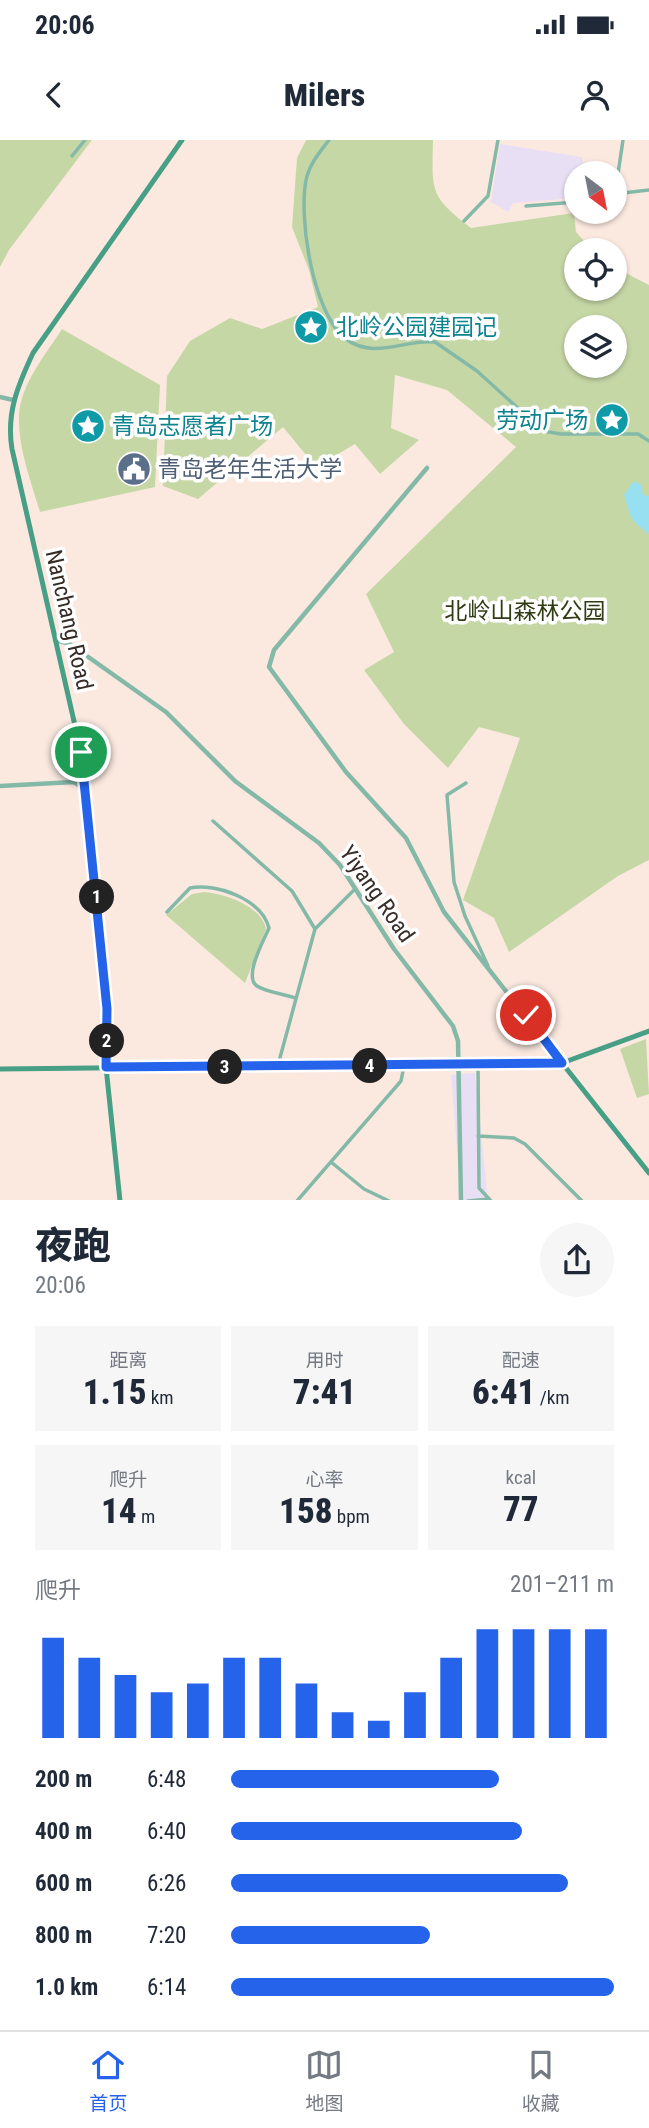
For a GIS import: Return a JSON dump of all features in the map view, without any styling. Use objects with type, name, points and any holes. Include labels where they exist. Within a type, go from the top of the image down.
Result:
[{"type":"main road","name":"Nanchang Road","points":[[120,1200],[106,1067],[107,1009],[86,789],[73,709],[12,449],[9,424],[13,400],[33,353],[182,140]]},
{"type":"main road","points":[[0,1069],[562,1063],[649,1031]]},
{"type":"main road","points":[[562,1063],[649,1173]]},
{"type":"street","points":[[72,156],[85,140]]},
{"type":"street","points":[[329,140],[312,162],[307,176],[305,243],[312,272],[332,321],[345,339],[381,349],[435,342],[477,371],[543,430],[561,434],[638,434],[649,440]]},
{"type":"street","points":[[464,221],[488,196],[498,140]]},
{"type":"street","points":[[620,161],[623,140]]},
{"type":"street","points":[[627,193],[649,190]]},
{"type":"street","points":[[526,206],[564,203]]},
{"type":"street","points":[[0,397],[13,400]]},
{"type":"street","points":[[427,468],[274,650],[270,667],[346,772],[406,838],[444,912],[562,1063]]},
{"type":"street","name":"Yiyang Road","points":[[55,640],[70,644],[166,712],[234,781],[319,843],[355,889],[394,949],[453,1026],[458,1041],[461,1200]]},
{"type":"street","points":[[0,786],[74,782],[86,789]]},
{"type":"street","points":[[466,783],[447,794],[454,882],[465,916],[489,968]]},
{"type":"street","points":[[213,821],[292,891],[315,929]]},
{"type":"street","points":[[167,912],[183,894],[199,886],[219,888],[262,912],[269,928],[251,971],[252,980],[256,986],[295,998]]},
{"type":"street","points":[[277,1067],[315,929],[355,889]]},
{"type":"street","points":[[478,1065],[479,1188],[490,1200]]},
{"type":"street","points":[[297,1200],[401,1082],[404,1066]]},
{"type":"street","points":[[478,1136],[514,1138],[525,1144],[582,1200]]},
{"type":"street","points":[[331,1162],[364,1189],[389,1200]]},
{"type":"street","points":[[468,1200],[490,1200]]},
{"type":"shaded area","points":[[500,144],[582,157],[583,161],[564,161],[564,199],[513,203],[508,212],[491,202]]},
{"type":"shaded area","points":[[475,1073],[488,1200],[461,1200],[451,1075]]},
{"type":"green space","points":[[0,140],[92,140],[9,250],[0,267]]},
{"type":"green space","name":"北岭山森林公园","points":[[306,140],[433,140],[436,191],[447,208],[471,228],[564,214],[564,224],[575,224],[576,232],[581,238],[564,238],[564,301],[627,301],[627,274],[649,285],[649,860],[618,876],[509,952],[494,918],[463,900],[520,738],[479,727],[448,768],[404,724],[364,670],[394,652],[366,594],[516,447],[447,390],[395,375],[391,428],[419,440],[380,474],[355,444],[316,467],[283,427],[198,499],[163,486],[167,376],[190,341],[230,318],[262,329],[318,307],[309,270],[292,227],[297,158]]},
{"type":"green space","points":[[62,329],[160,385],[155,487],[40,512],[23,453],[19,428],[20,404],[29,381]]},
{"type":"green space","points":[[205,892],[242,903],[263,921],[266,929],[245,983],[166,915],[192,894]]},
{"type":"green space","points":[[646,1039],[649,1094],[637,1098],[620,1049]]},
{"type":"water","points":[[634,481],[641,485],[643,495],[649,496],[649,534],[631,517],[624,495]]},
{"type":"place","name":"北岭公园建园记","points":[[311,327]]},
{"type":"place","name":"劳动广场","points":[[612,420]]},
{"type":"place","name":"青岛志愿者广场","points":[[88,426]]},
{"type":"place","name":"青岛老年生活大学","points":[[134,469]]},
{"type":"route","points":[[81,752],[107,1009],[106,1067],[562,1063],[526,1015]]}]
